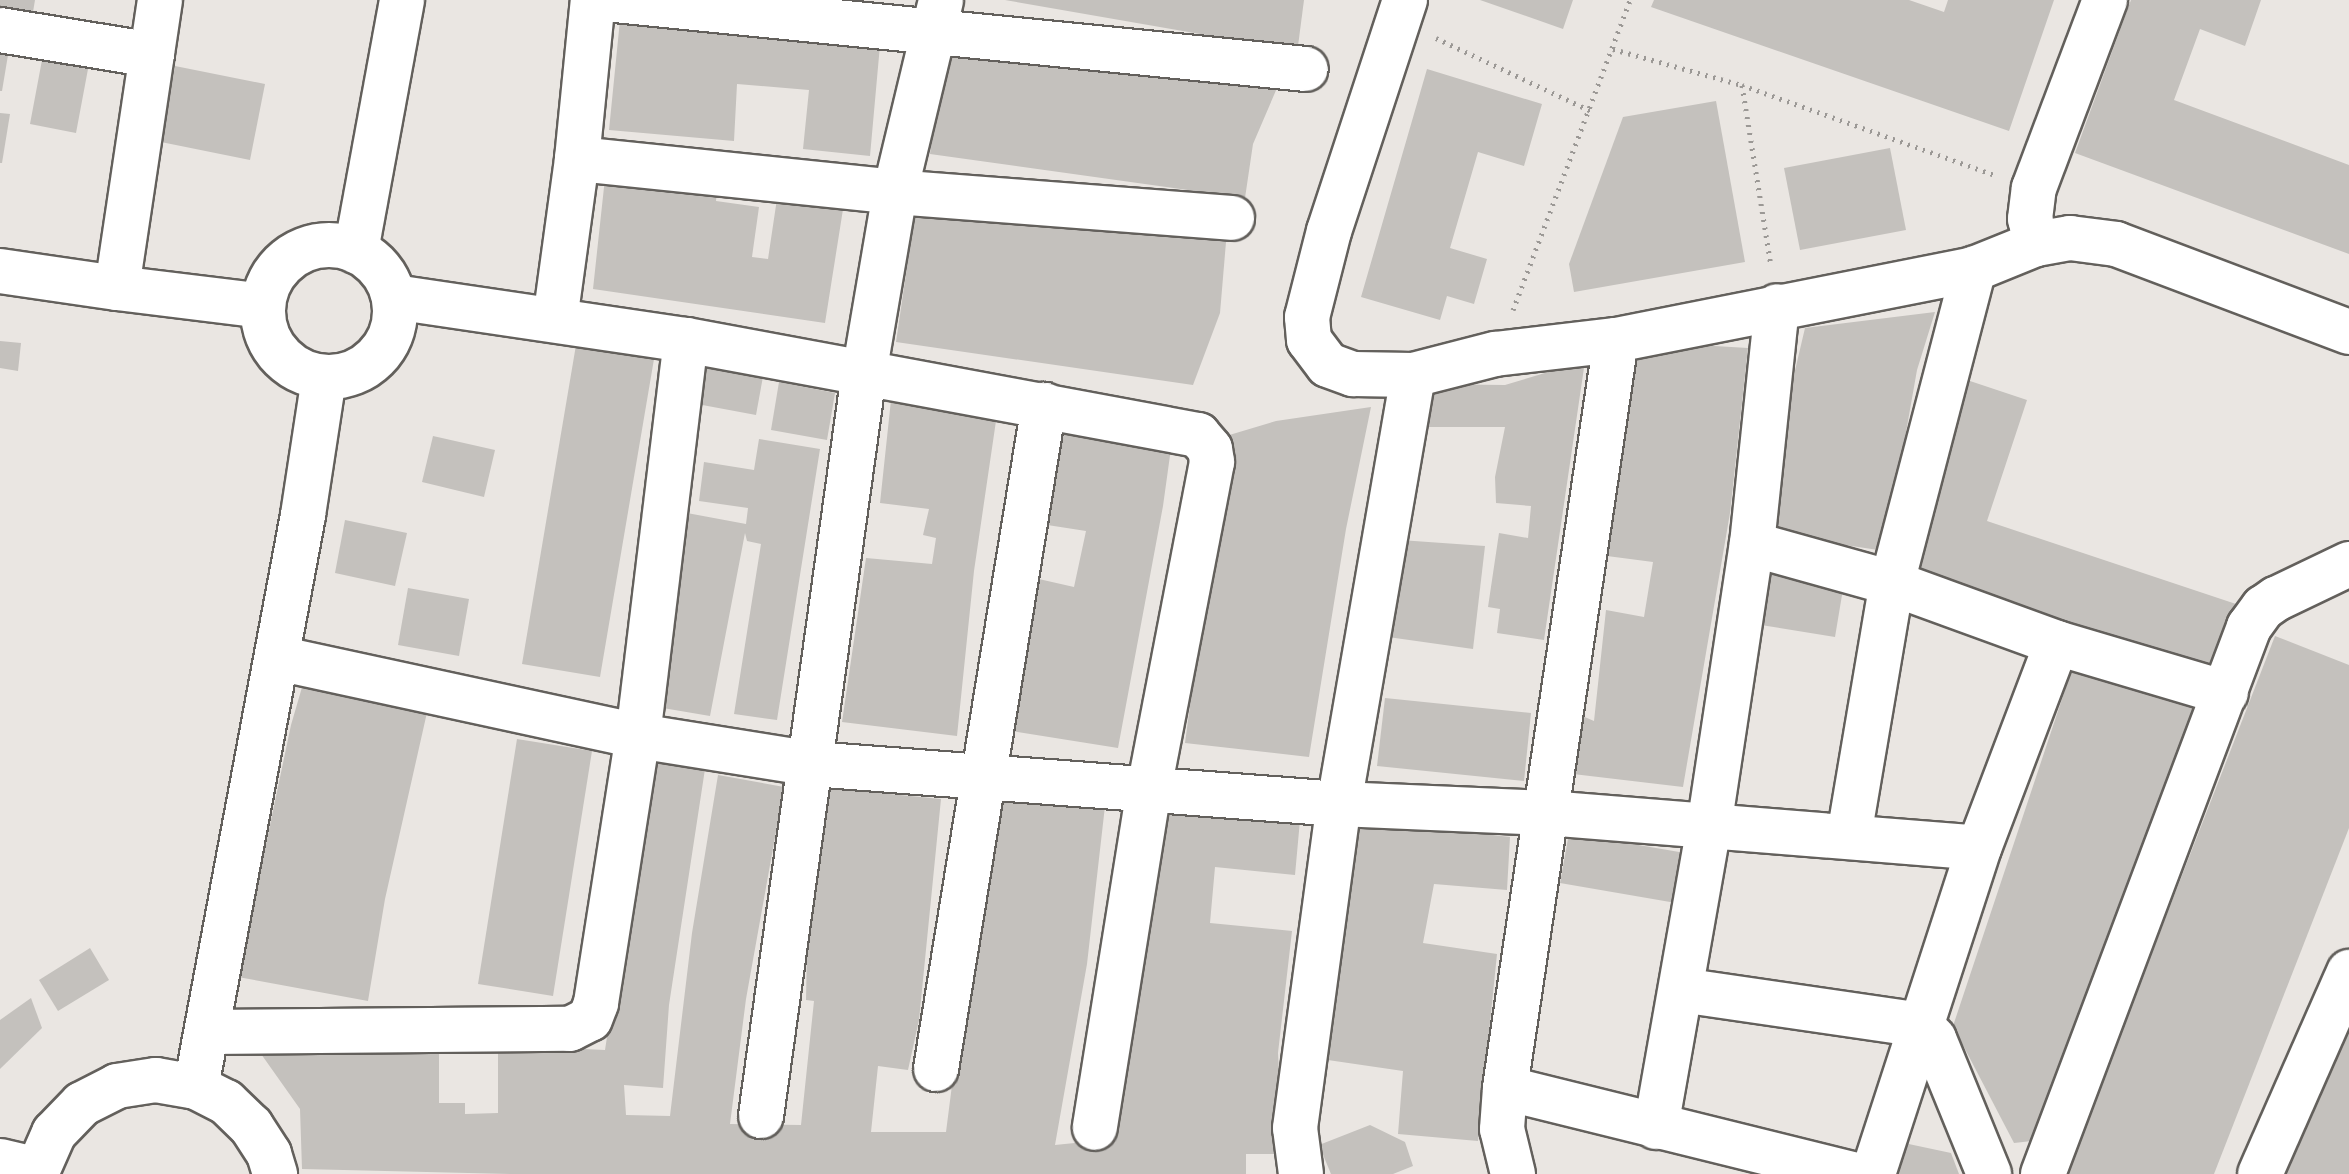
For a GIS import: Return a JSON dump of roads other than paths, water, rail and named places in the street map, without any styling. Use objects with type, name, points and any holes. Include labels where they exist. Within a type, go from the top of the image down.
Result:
[{"type":"street","points":[[117,288],[160,0]]},
{"type":"street","points":[[356,251],[402,0]]},
{"type":"street","points":[[555,320],[577,159],[593,0]]},
{"type":"street","points":[[615,0],[938,16],[1306,69]]},
{"type":"street","points":[[2036,244],[2030,219],[2034,188],[2105,0]]},
{"type":"street","points":[[1402,10],[1329,231],[1307,317],[1309,340],[1328,365],[1353,374],[1413,375],[1495,354],[1616,340],[1974,269],[2036,244],[2070,238],[2116,244],[2349,332]]},
{"type":"street","points":[[761,1116],[864,374],[895,192],[938,16]]},
{"type":"street","points":[[0,30],[152,55]]},
{"type":"street","points":[[577,159],[895,192],[1232,218]]},
{"type":"street","points":[[335,246],[356,251],[373,261],[387,277],[394,297],[396,318],[390,338],[380,355],[344,376],[324,378],[304,373],[286,361],[272,345],[264,326],[263,306],[268,285],[279,268],[296,254],[314,247],[335,246]]},
{"type":"street","points":[[1849,836],[1892,583],[1974,269]]},
{"type":"street","points":[[0,271],[263,306]]},
{"type":"street","points":[[394,297],[686,340],[1044,405],[1198,435],[1210,449],[1212,462],[1149,789],[1095,1128]]},
{"type":"street","points":[[1656,1127],[1709,827],[1752,544],[1777,306]]},
{"type":"street","points":[[208,1032],[570,1029],[590,1019],[596,1003],[638,736],[686,340]]},
{"type":"street","points":[[1513,1174],[1502,1129],[1505,1088],[1616,340]]},
{"type":"street","points":[[1301,1174],[1295,1128],[1339,804],[1413,375]]},
{"type":"street","points":[[196,1087],[277,658],[324,378]]},
{"type":"street","points":[[936,1069],[1044,405]]},
{"type":"street","points":[[1752,544],[1892,583],[2057,643],[2226,693]]},
{"type":"street","points":[[2043,1174],[2249,627],[2263,608],[2349,564]]},
{"type":"street","points":[[1873,1174],[1979,848],[2057,643]]},
{"type":"street","points":[[277,658],[638,736],[812,764],[1339,804],[1547,813],[1979,848]]},
{"type":"street","points":[[2260,1174],[2349,972]]},
{"type":"street","points":[[1681,990],[1921,1025],[1934,1039],[1989,1174]]},
{"type":"street","points":[[24,1168],[82,1104],[117,1086],[156,1080],[196,1087],[226,1102],[251,1126],[269,1154],[275,1174]]},
{"type":"street","points":[[1505,1088],[1852,1174]]}]
